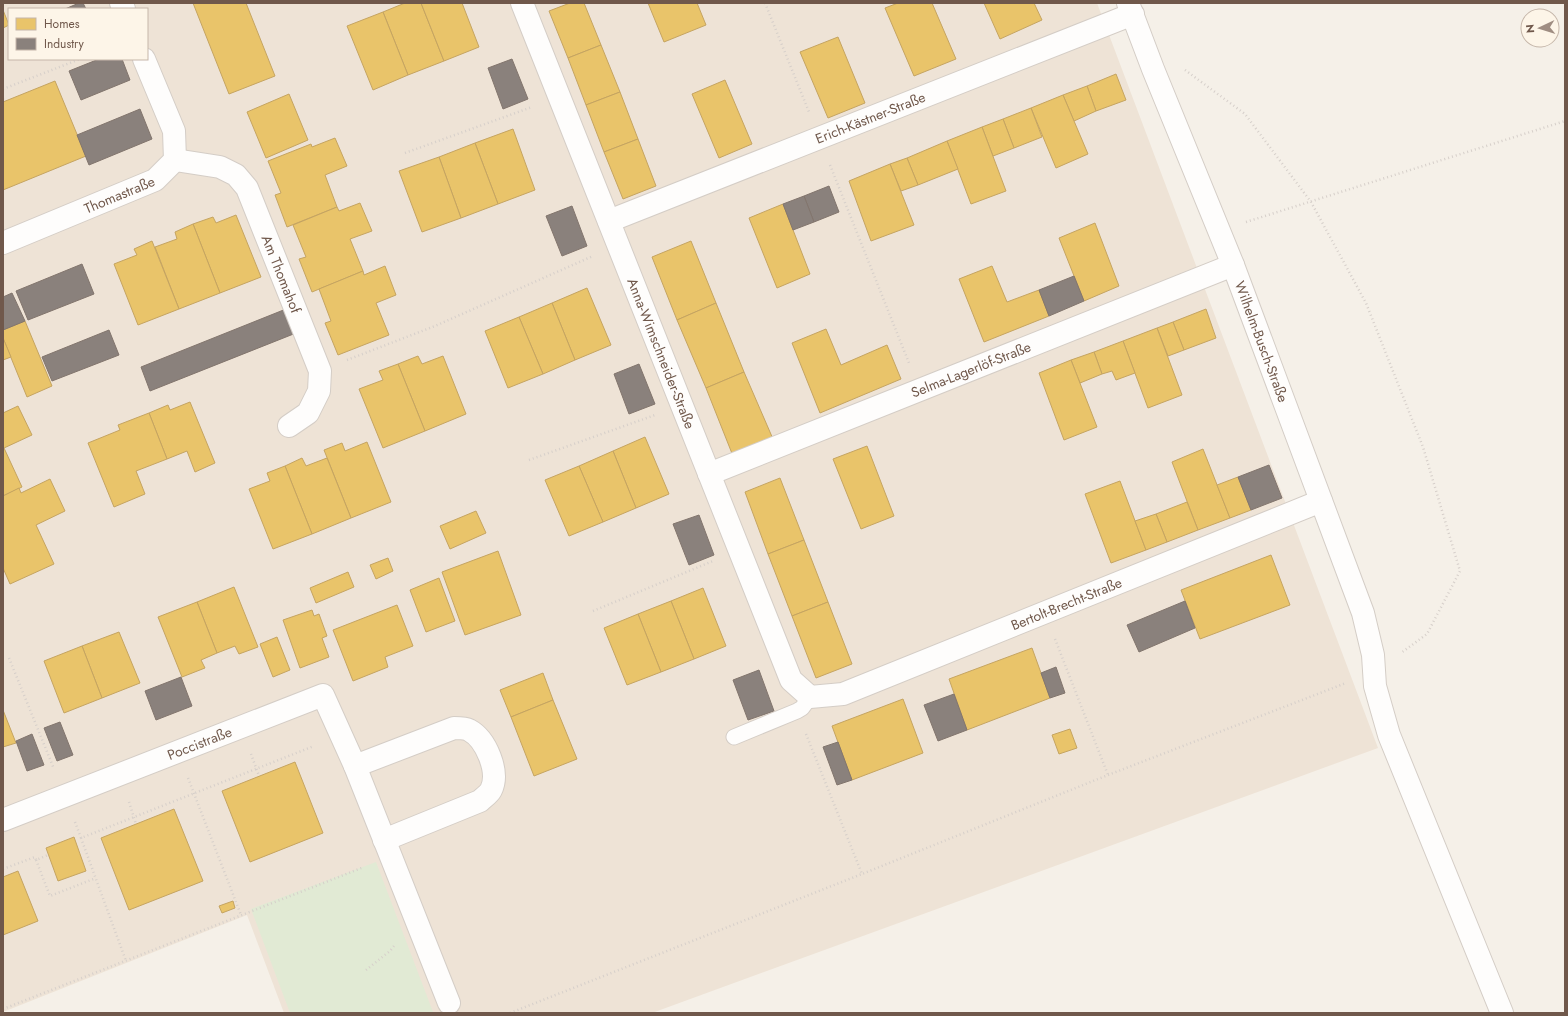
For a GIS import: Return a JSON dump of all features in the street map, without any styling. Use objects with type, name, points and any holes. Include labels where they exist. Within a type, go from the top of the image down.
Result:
[{"type":"street","name":"Anna-Wimschneider-Straße","points":[[522,3],[791,680],[803,704]]},
{"type":"street","name":"Erich-Kästner-Straße","points":[[609,221],[820,138],[1130,9]]},
{"type":"street","name":"Wilhelm-Busch-Straße","points":[[1130,9],[1233,266],[1363,613],[1373,655],[1375,679],[1389,735],[1502,1013]]},
{"type":"street","points":[[144,60],[174,131],[174,160]]},
{"type":"street","name":"Thomastraße","points":[[3,243],[155,180],[174,160]]},
{"type":"street","name":"Am Thomahof","points":[[174,160],[220,167],[236,175],[247,188],[320,371],[319,391],[308,413],[288,426]]},
{"type":"street","name":"Selma-Lagerlöf-Straße","points":[[709,474],[1233,266]]},
{"type":"street","name":"Bertolt-Brecht-Straße","points":[[803,704],[843,694],[1321,501]]},
{"type":"street","name":"Poccistraße","points":[[3,820],[323,695],[355,766],[449,1003]]},
{"type":"street","points":[[355,766],[454,728],[468,729],[480,737],[491,758],[494,775],[491,790],[480,801],[387,848]]},
{"type":"lane","points":[[734,736],[803,704]]},
{"type":"path","points":[[765,3],[920,390]]},
{"type":"path","points":[[3,89],[77,60]]},
{"type":"path","points":[[510,1013],[1108,775],[1375,679],[1427,634],[1460,571],[1423,447],[1366,303],[1311,202],[1245,114],[1181,66]]},
{"type":"path","points":[[405,153],[560,97]]},
{"type":"path","points":[[1219,231],[1565,121]]},
{"type":"path","points":[[320,371],[435,326],[619,245]]},
{"type":"path","points":[[529,460],[682,406]]},
{"type":"path","points":[[594,611],[739,550]]},
{"type":"path","points":[[1044,613],[1108,775]]},
{"type":"path","points":[[9,658],[65,796],[126,961]]},
{"type":"path","points":[[803,704],[862,874]]},
{"type":"path","points":[[81,838],[194,792],[341,736]]},
{"type":"path","points":[[194,792],[241,915]]},
{"type":"path","points":[[3,1009],[241,915],[387,848]]},
{"type":"path","points":[[36,860],[48,855]]},
{"type":"path","points":[[3,869],[35,857],[50,896],[96,878]]},
{"type":"path","points":[[366,970],[390,951],[416,918]]},
{"type":"shaded area","points":[[3,3],[1097,3],[1378,748],[652,1013],[284,1013],[247,915],[3,1012]]},
{"type":"green space","points":[[376,862],[433,1012],[290,1013],[251,909]]},
{"type":"building: Homes","points":[[193,3],[246,3],[275,76],[229,94]]},
{"type":"building: Homes","points":[[405,3],[421,3],[444,61],[408,75],[383,12]]},
{"type":"building: Homes","points":[[421,3],[462,3],[479,47],[444,61]]},
{"type":"building: Homes","points":[[570,3],[584,3],[601,45],[568,58],[549,11]]},
{"type":"building: Homes","points":[[648,3],[697,3],[706,25],[664,42]]},
{"type":"building: Homes","points":[[898,3],[932,3],[956,59],[914,76],[885,8]]},
{"type":"building: Homes","points":[[984,3],[1034,3],[1042,20],[1000,39]]},
{"type":"building: Homes","points":[[3,10],[8,26],[3,28]]},
{"type":"building: Homes","points":[[383,12],[408,75],[373,90],[347,26]]},
{"type":"building: Homes","points":[[838,37],[865,103],[828,118],[800,52]]},
{"type":"building: Homes","points":[[601,45],[620,92],[586,105],[568,58]]},
{"type":"building: Homes","points":[[1116,74],[1126,100],[1096,111],[1087,86]]},
{"type":"building: Homes","points":[[725,80],[752,144],[719,158],[692,94]]},
{"type":"building: Homes","points":[[55,81],[86,156],[3,190],[3,102]]},
{"type":"building: Homes","points":[[1087,86],[1096,111],[1074,121],[1063,95]]},
{"type":"building: Homes","points":[[620,92],[638,139],[604,152],[586,105]]},
{"type":"building: Homes","points":[[289,94],[308,140],[266,158],[247,112]]},
{"type":"building: Homes","points":[[1063,95],[1088,154],[1056,168],[1031,108]]},
{"type":"building: Homes","points":[[1031,108],[1042,137],[1014,148],[1003,119]]},
{"type":"building: Homes","points":[[1003,119],[1014,148],[993,156],[982,127]]},
{"type":"building: Homes","points":[[982,127],[1006,191],[971,204],[947,141]]},
{"type":"building: Homes","points":[[513,129],[535,190],[498,204],[475,143]]},
{"type":"building: Homes","points":[[335,138],[347,166],[325,175],[337,207],[287,227],[275,195],[281,193],[268,161],[311,144],[312,147]]},
{"type":"building: Homes","points":[[638,139],[656,186],[623,199],[604,152]]},
{"type":"building: Homes","points":[[947,141],[958,169],[918,185],[907,158]]},
{"type":"building: Homes","points":[[475,143],[498,204],[461,218],[439,157]]},
{"type":"building: Homes","points":[[439,157],[461,218],[422,232],[399,171]]},
{"type":"building: Homes","points":[[907,158],[918,185],[901,191],[890,164]]},
{"type":"building: Homes","points":[[890,164],[914,225],[871,241],[849,181]]},
{"type":"building: Homes","points":[[360,203],[372,231],[350,239],[363,271],[312,292],[299,259],[306,257],[293,225],[337,207],[339,211]]},
{"type":"building: Homes","points":[[783,204],[810,274],[777,288],[749,218]]},
{"type":"building: Homes","points":[[236,215],[261,277],[220,293],[193,224],[213,217],[216,223]]},
{"type":"building: Homes","points":[[1095,223],[1119,286],[1084,301],[1059,238]]},
{"type":"building: Homes","points":[[193,224],[220,293],[179,309],[155,247],[177,239],[175,232]]},
{"type":"building: Homes","points":[[152,241],[179,309],[138,325],[114,264],[137,255],[134,249]]},
{"type":"building: Homes","points":[[691,241],[716,303],[677,320],[652,257]]},
{"type":"building: Homes","points":[[385,266],[396,295],[376,303],[389,335],[338,355],[325,323],[331,321],[319,289],[363,271],[364,275]]},
{"type":"building: Homes","points":[[992,266],[1007,302],[1039,290],[1049,316],[984,342],[959,279]]},
{"type":"building: Homes","points":[[587,288],[611,345],[575,360],[552,303]]},
{"type":"building: Homes","points":[[552,303],[575,360],[543,374],[519,317]]},
{"type":"building: Homes","points":[[716,303],[744,372],[706,388],[677,320]]},
{"type":"building: Homes","points":[[1206,309],[1216,338],[1184,350],[1173,322]]},
{"type":"building: Homes","points":[[519,317],[543,374],[508,388],[485,331]]},
{"type":"building: Homes","points":[[25,321],[52,386],[27,397],[3,338],[3,330]]},
{"type":"building: Homes","points":[[1173,322],[1184,350],[1168,356],[1157,328]]},
{"type":"building: Homes","points":[[1157,328],[1182,395],[1148,408],[1123,341]]},
{"type":"building: Homes","points":[[826,329],[841,365],[887,345],[901,379],[820,413],[792,343]]},
{"type":"building: Homes","points":[[3,338],[11,357],[3,360]]},
{"type":"building: Homes","points":[[1123,341],[1135,373],[1116,380],[1112,371],[1102,374],[1094,352]]},
{"type":"building: Homes","points":[[1094,352],[1102,374],[1080,383],[1071,360]]},
{"type":"building: Homes","points":[[418,356],[422,364],[443,356],[466,414],[425,431],[398,364]]},
{"type":"building: Homes","points":[[1071,360],[1097,427],[1064,440],[1039,373]]},
{"type":"building: Homes","points":[[398,364],[425,431],[383,448],[359,389],[383,380],[379,371]]},
{"type":"building: Homes","points":[[744,372],[773,439],[733,456],[706,388]]},
{"type":"building: Homes","points":[[190,402],[215,463],[195,472],[187,451],[167,459],[149,413],[168,405],[170,410]]},
{"type":"building: Homes","points":[[18,406],[32,435],[4,448],[22,487],[3,496],[3,413]]},
{"type":"building: Homes","points":[[149,413],[167,459],[136,471],[145,494],[114,507],[88,443],[120,430],[118,425]]},
{"type":"building: Homes","points":[[645,437],[669,494],[636,508],[613,451]]},
{"type":"building: Homes","points":[[367,442],[391,502],[351,518],[324,450],[342,443],[345,451]]},
{"type":"building: Homes","points":[[867,446],[894,516],[861,529],[833,459]]},
{"type":"building: Homes","points":[[1203,449],[1230,518],[1198,530],[1172,462]]},
{"type":"building: Homes","points":[[613,451],[636,508],[603,522],[579,466]]},
{"type":"building: Homes","points":[[302,458],[306,466],[327,458],[351,518],[312,534],[285,466]]},
{"type":"building: Homes","points":[[285,466],[312,534],[273,549],[249,489],[270,481],[267,473]]},
{"type":"building: Homes","points":[[579,466],[603,522],[569,536],[545,480]]},
{"type":"building: Homes","points":[[1238,477],[1251,510],[1230,518],[1217,485]]},
{"type":"building: Homes","points":[[780,478],[804,540],[768,554],[745,492]]},
{"type":"building: Homes","points":[[50,479],[65,511],[36,525],[54,564],[10,584],[3,568],[3,496],[19,488],[21,493]]},
{"type":"building: Homes","points":[[1120,481],[1146,550],[1111,563],[1085,494]]},
{"type":"building: Homes","points":[[1187,502],[1198,530],[1167,542],[1156,514]]},
{"type":"building: Homes","points":[[476,511],[486,533],[450,549],[440,526]]},
{"type":"building: Homes","points":[[1156,514],[1167,542],[1146,550],[1135,521]]},
{"type":"building: Homes","points":[[804,540],[828,602],[792,616],[768,554]]},
{"type":"building: Homes","points":[[498,551],[521,615],[465,635],[442,572]]},
{"type":"building: Homes","points":[[1271,555],[1290,605],[1200,639],[1181,590]]},
{"type":"building: Homes","points":[[388,558],[393,571],[376,579],[370,565]]},
{"type":"building: Homes","points":[[348,572],[354,587],[316,603],[310,588]]},
{"type":"building: Homes","points":[[439,578],[455,621],[426,632],[410,590]]},
{"type":"building: Homes","points":[[234,587],[258,647],[239,654],[235,646],[217,653],[197,602]]},
{"type":"building: Homes","points":[[703,588],[726,646],[694,659],[671,601]]},
{"type":"building: Homes","points":[[671,601],[694,659],[661,672],[638,614]]},
{"type":"building: Homes","points":[[197,602],[217,653],[201,660],[205,668],[182,677],[158,617]]},
{"type":"building: Homes","points":[[828,602],[852,664],[816,678],[792,616]]},
{"type":"building: Homes","points":[[397,605],[413,646],[385,657],[388,667],[353,681],[333,630]]},
{"type":"building: Homes","points":[[312,610],[314,616],[319,614],[327,636],[322,638],[329,657],[300,668],[283,620]]},
{"type":"building: Homes","points":[[638,614],[661,672],[627,685],[604,628]]},
{"type":"building: Homes","points":[[119,632],[140,683],[102,698],[82,646]]},
{"type":"building: Homes","points":[[277,637],[290,670],[273,677],[260,644]]},
{"type":"building: Homes","points":[[82,646],[102,698],[64,713],[44,661]]},
{"type":"building: Homes","points":[[1032,648],[1050,698],[967,730],[949,679]]},
{"type":"building: Homes","points":[[543,673],[553,700],[511,717],[500,690]]},
{"type":"building: Homes","points":[[903,699],[923,753],[852,780],[832,726]]},
{"type":"building: Homes","points":[[553,700],[577,759],[534,776],[511,717]]},
{"type":"building: Homes","points":[[3,710],[16,743],[3,747]]},
{"type":"building: Homes","points":[[1070,729],[1077,748],[1059,754],[1052,735]]},
{"type":"building: Homes","points":[[295,762],[323,833],[250,862],[222,791]]},
{"type":"building: Homes","points":[[174,809],[203,881],[129,910],[101,838]]},
{"type":"building: Homes","points":[[74,837],[86,871],[58,881],[46,848]]},
{"type":"building: Homes","points":[[18,871],[38,921],[3,935],[3,877]]},
{"type":"building: Homes","points":[[233,901],[235,908],[222,913],[219,906]]},
{"type":"building: Industry","points":[[79,3],[83,3],[86,8],[67,8]]},
{"type":"building: Industry","points":[[512,59],[528,99],[503,109],[488,68]]},
{"type":"building: Industry","points":[[96,60],[122,60],[130,80],[81,100],[69,71]]},
{"type":"building: Industry","points":[[140,109],[152,139],[89,165],[77,135]]},
{"type":"building: Industry","points":[[829,186],[839,212],[814,222],[804,196]]},
{"type":"building: Industry","points":[[804,196],[814,222],[793,230],[783,204]]},
{"type":"building: Industry","points":[[572,206],[587,246],[562,256],[546,216]]},
{"type":"building: Industry","points":[[82,264],[94,294],[28,320],[16,291]]},
{"type":"building: Industry","points":[[1074,276],[1084,301],[1049,316],[1039,290]]},
{"type":"building: Industry","points":[[12,293],[25,321],[3,330],[3,297]]},
{"type":"building: Industry","points":[[286,309],[296,333],[150,391],[141,367]]},
{"type":"building: Industry","points":[[109,330],[119,355],[52,381],[42,357]]},
{"type":"building: Industry","points":[[639,364],[655,404],[629,414],[614,374]]},
{"type":"building: Industry","points":[[1269,465],[1282,498],[1251,510],[1238,477]]},
{"type":"building: Industry","points":[[699,515],[714,555],[689,565],[673,524]]},
{"type":"building: Industry","points":[[1185,601],[1195,628],[1139,652],[1127,625]]},
{"type":"building: Industry","points":[[1056,667],[1065,693],[1050,698],[1041,673]]},
{"type":"building: Industry","points":[[759,670],[774,711],[748,720],[733,680]]},
{"type":"building: Industry","points":[[181,677],[192,706],[156,720],[145,691]]},
{"type":"building: Industry","points":[[954,694],[967,730],[938,741],[924,705]]},
{"type":"building: Industry","points":[[60,722],[73,755],[57,761],[44,728]]},
{"type":"building: Industry","points":[[32,734],[44,765],[27,771],[16,741]]},
{"type":"building: Industry","points":[[838,742],[852,780],[837,785],[823,747]]}]
